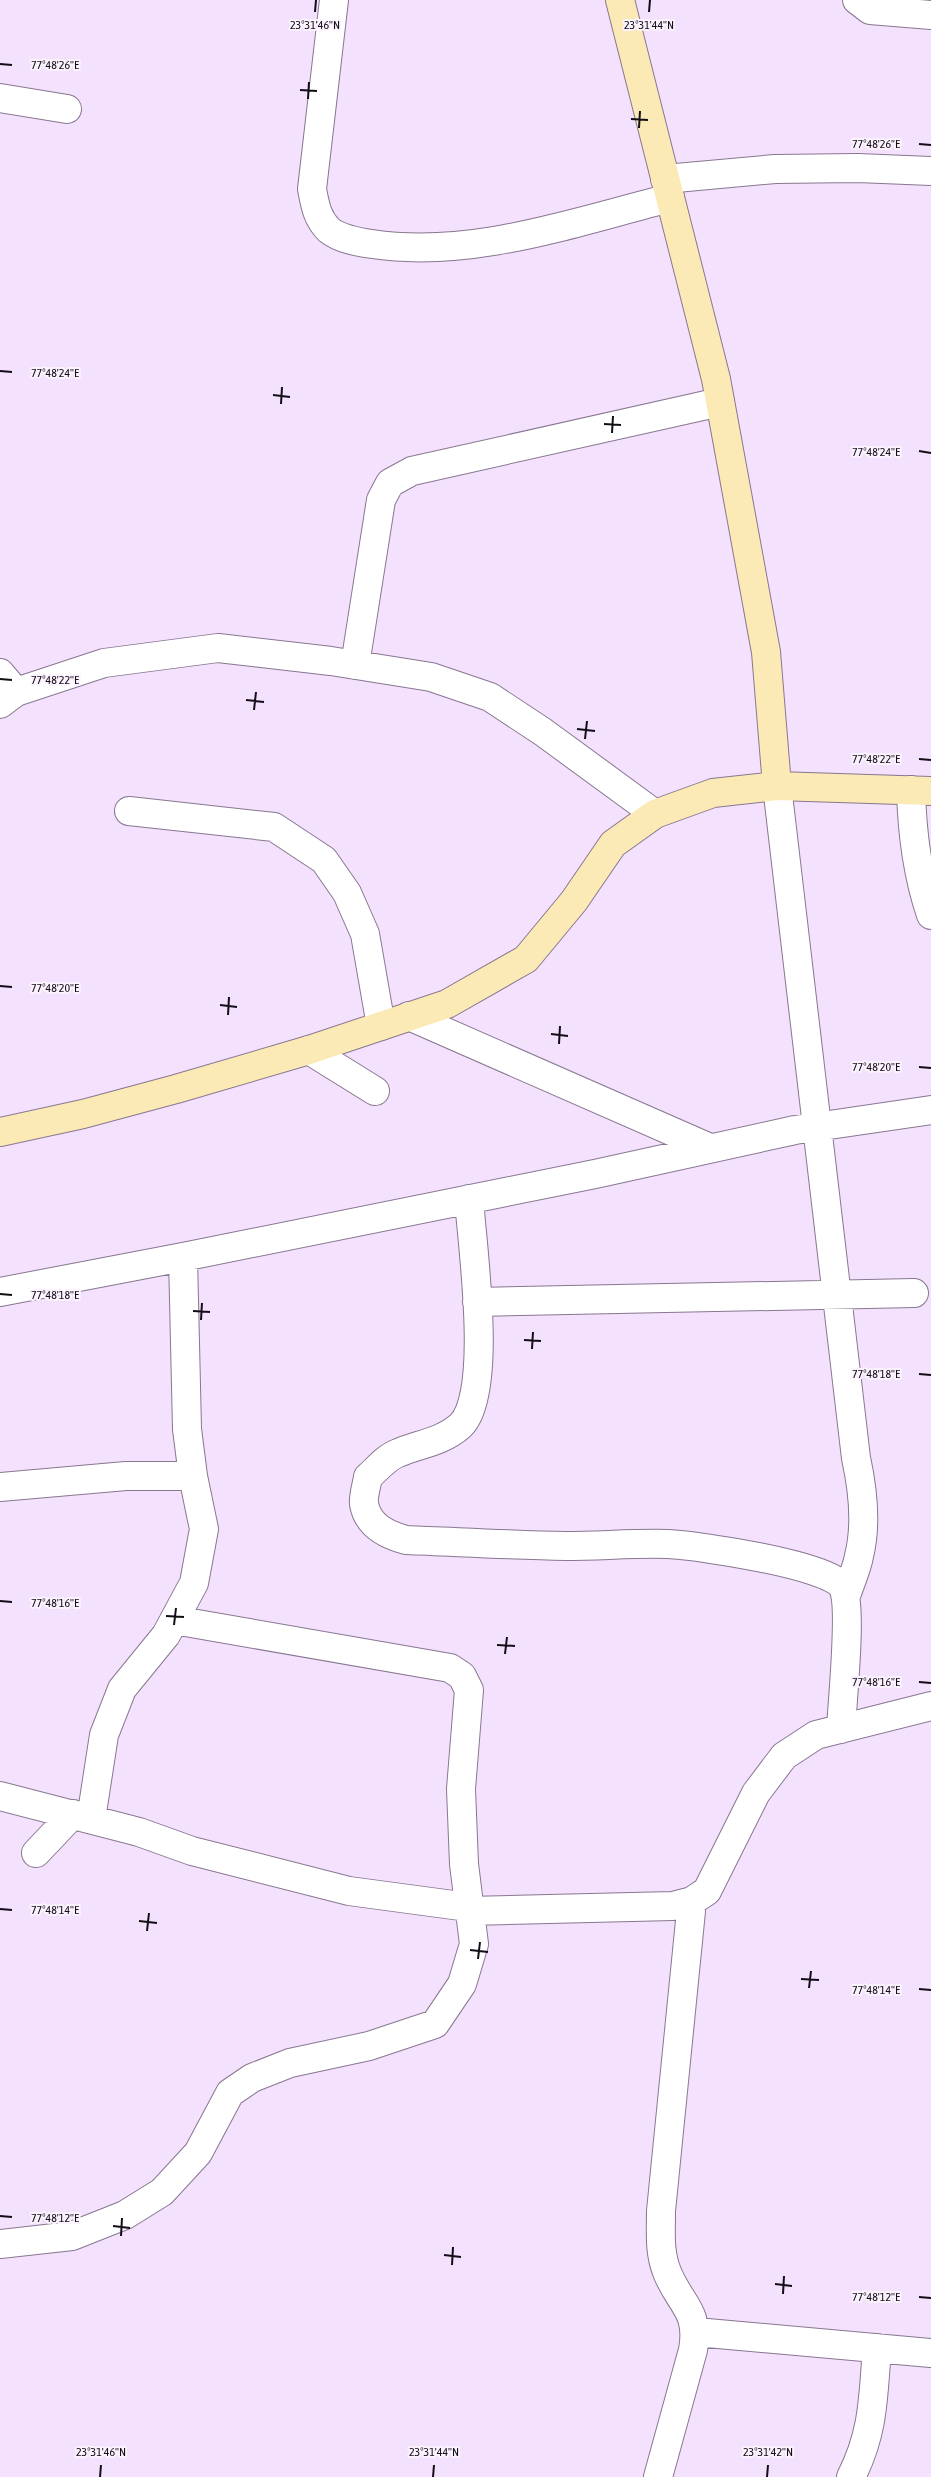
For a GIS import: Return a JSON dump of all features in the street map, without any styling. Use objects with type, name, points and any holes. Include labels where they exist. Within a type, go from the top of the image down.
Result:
[{"type":"main road","points":[[620,0],[716,379],[766,652],[777,786]]},
{"type":"main road","points":[[0,1132],[83,1114],[309,1050],[447,1004],[526,959],[574,900],[612,844],[655,814],[713,793],[777,786],[921,791]]},
{"type":"street","points":[[334,0],[312,189],[318,217],[331,231],[354,241],[388,246],[452,246],[509,239],[668,189],[775,169],[858,168],[931,171]]},
{"type":"street","points":[[857,0],[870,10],[931,15]]},
{"type":"street","points":[[0,98],[67,109]]},
{"type":"street","points":[[355,665],[382,500],[390,483],[412,471],[720,402]]},
{"type":"street","points":[[5,690],[104,664],[218,648],[355,665],[431,677],[490,697],[543,732],[655,814]]},
{"type":"street","points":[[777,786],[856,1458],[862,1484],[864,1523],[859,1557],[847,1593],[841,1729]]},
{"type":"street","points":[[921,791],[912,831],[922,891],[931,915]]},
{"type":"street","points":[[129,811],[274,827],[324,860],[347,893],[364,934],[380,1026]]},
{"type":"street","points":[[409,1016],[710,1148]]},
{"type":"street","points":[[309,1050],[375,1091]]},
{"type":"street","points":[[0,1292],[469,1199],[817,1126],[931,1110]]},
{"type":"street","points":[[469,1199],[477,1302],[478,1368],[473,1406],[462,1424],[447,1437],[396,1454],[368,1476],[364,1503],[372,1522],[388,1535],[406,1540],[564,1546],[668,1544],[703,1547],[740,1553],[828,1575],[841,1583],[847,1593]]},
{"type":"street","points":[[36,1853],[82,1816],[104,1735],[122,1689],[166,1635],[194,1583],[204,1529],[193,1476],[187,1429],[183,1257]]},
{"type":"street","points":[[477,1302],[914,1294]]},
{"type":"street","points":[[0,1487],[126,1476],[193,1476]]},
{"type":"street","points":[[0,2244],[72,2236],[125,2215],[162,2192],[198,2153],[230,2093],[252,2078],[290,2063],[369,2046],[435,2024],[462,1984],[474,1944],[468,1909],[461,1789],[469,1690],[462,1676],[450,1668],[174,1620]]},
{"type":"street","points":[[0,1796],[82,1816],[192,1851],[349,1891],[468,1909],[673,1906],[692,1901],[707,1891],[756,1793],[784,1756],[816,1735],[931,1706]]},
{"type":"street","points":[[658,2477],[693,2350],[696,2332],[692,2314],[668,2273],[660,2248],[661,2211],[692,1901]]},
{"type":"street","points":[[696,2332],[931,2353]]},
{"type":"street","points":[[851,2477],[864,2452],[870,2427],[877,2348]]}]
